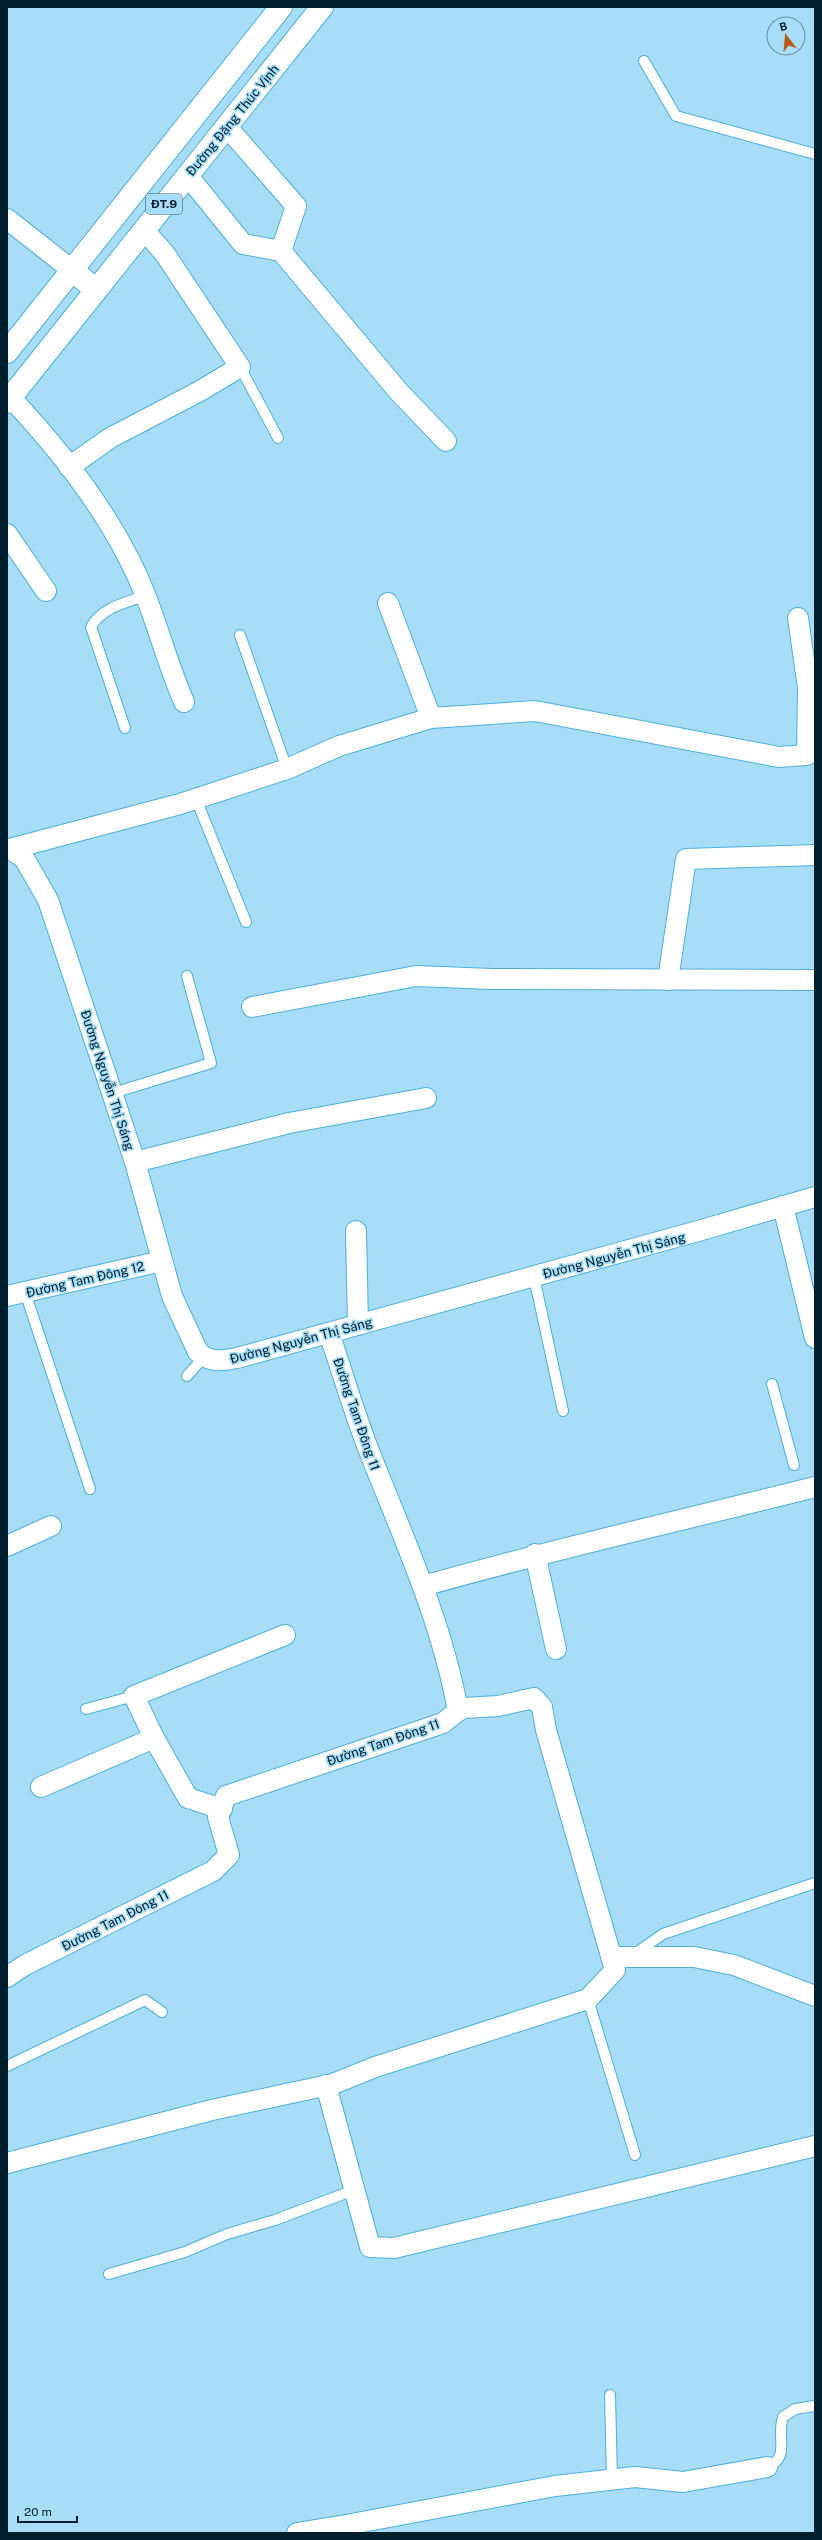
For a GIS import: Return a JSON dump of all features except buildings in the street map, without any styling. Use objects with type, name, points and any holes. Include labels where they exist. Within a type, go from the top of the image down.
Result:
[{"type":"main road","name":"ĐT.9","points":[[7,352],[281,7]]},
{"type":"main road","name":"Đường Đặng Thúc Vịnh","points":[[9,400],[322,7]]},
{"type":"main road","points":[[72,270],[96,290]]},
{"type":"street","points":[[227,126],[296,206],[281,251]]},
{"type":"street","points":[[188,176],[243,244],[281,251],[399,392],[446,441]]},
{"type":"street","points":[[7,219],[72,270]]},
{"type":"street","points":[[69,467],[110,438],[200,391],[240,367],[165,254],[144,230]]},
{"type":"street","points":[[9,400],[44,433],[95,501],[131,561],[184,702]]},
{"type":"street","points":[[7,534],[46,591]]},
{"type":"street","points":[[388,603],[431,718]]},
{"type":"street","points":[[8,850],[196,799],[286,769],[339,746],[431,718],[534,711],[778,757],[811,754],[808,688],[798,618]]},
{"type":"street","name":"Đường Nguyễn Thị Sáng","points":[[8,850],[24,858],[48,900],[135,1162],[172,1296],[198,1352],[204,1357],[213,1361],[237,1358],[329,1333],[534,1277],[815,1197]]},
{"type":"street","points":[[668,980],[686,859],[815,855]]},
{"type":"street","points":[[252,1007],[416,976],[668,980],[815,980]]},
{"type":"street","points":[[135,1162],[288,1123],[426,1098]]},
{"type":"street","points":[[783,1206],[815,1338]]},
{"type":"street","points":[[356,1231],[358,1325]]},
{"type":"street","name":"Đường Tam Đông 12","points":[[16,1294],[162,1261]]},
{"type":"street","name":"Đường Tam Đông 11","points":[[7,1977],[25,1966],[213,1871],[229,1854],[218,1817],[226,1796],[443,1723],[458,1710],[450,1675],[423,1586],[370,1454],[329,1333]]},
{"type":"street","points":[[423,1586],[535,1554],[659,1527],[815,1487]]},
{"type":"street","points":[[7,1546],[50,1526]]},
{"type":"street","points":[[535,1554],[556,1649]]},
{"type":"street","points":[[222,1809],[188,1798],[154,1738],[134,1696],[285,1635]]},
{"type":"street","points":[[7,2163],[205,2112],[326,2086],[588,1999],[615,1970],[620,1957],[546,1730],[542,1707],[534,1698],[498,1706],[464,1708],[458,1710]]},
{"type":"street","points":[[41,1787],[154,1738]]},
{"type":"street","points":[[620,1957],[694,1957],[734,1965],[815,1996]]},
{"type":"street","points":[[326,2086],[370,2247],[394,2248],[815,2146]]},
{"type":"street","points":[[297,2533],[347,2529],[555,2486],[635,2477],[683,2482],[767,2467]]},
{"type":"lane","points":[[644,61],[676,116],[815,154]]},
{"type":"lane","points":[[240,367],[278,438]]},
{"type":"lane","points":[[125,728],[91,627],[96,619],[108,610],[144,596]]},
{"type":"lane","points":[[240,635],[286,769]]},
{"type":"lane","points":[[196,799],[246,922]]},
{"type":"lane","points":[[113,1093],[211,1063],[187,976]]},
{"type":"lane","points":[[534,1277],[563,1411]]},
{"type":"lane","points":[[16,1294],[90,1489]]},
{"type":"lane","points":[[187,1376],[204,1357]]},
{"type":"lane","points":[[772,1384],[794,1464]]},
{"type":"lane","points":[[86,1709],[134,1696]]},
{"type":"lane","points":[[620,1957],[663,1934],[815,1883]]},
{"type":"lane","points":[[588,1999],[635,2155]]},
{"type":"lane","points":[[7,2066],[145,2000],[162,2012]]},
{"type":"lane","points":[[109,2274],[185,2252],[227,2234],[275,2220],[354,2190]]},
{"type":"lane","points":[[610,2395],[612,2479]]},
{"type":"lane","points":[[767,2467],[777,2464],[780,2459],[780,2433],[783,2417],[795,2409],[815,2406]]}]
